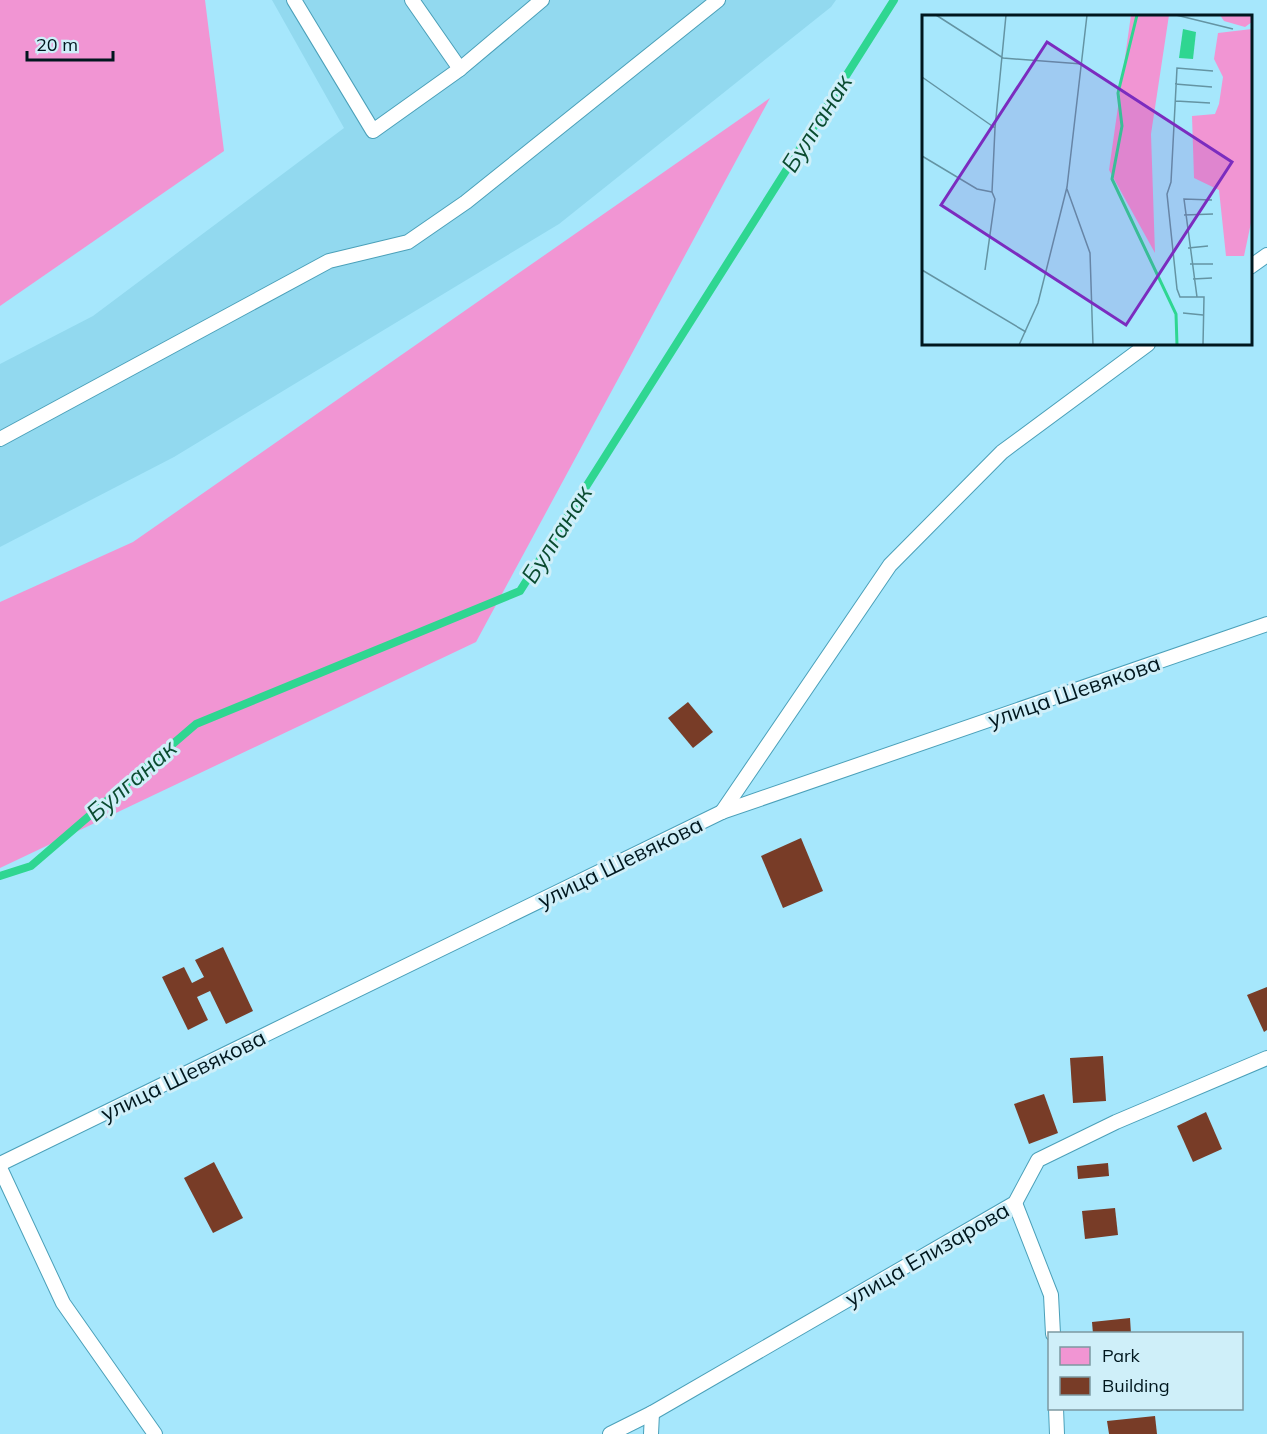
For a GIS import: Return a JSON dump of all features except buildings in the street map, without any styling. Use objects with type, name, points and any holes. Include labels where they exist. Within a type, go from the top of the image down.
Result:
[{"type":"lane","points":[[294,0],[373,131],[460,69],[542,0]]},
{"type":"lane","points":[[412,0],[460,69]]},
{"type":"lane","points":[[0,439],[329,261],[408,242],[466,202],[718,0]]},
{"type":"lane","points":[[1252,266],[1267,255]]},
{"type":"lane","points":[[722,812],[890,565],[1002,452],[1147,345]]},
{"type":"lane","name":"улица Шевякова","points":[[0,1166],[722,812],[1267,624]]},
{"type":"lane","name":"улица Елизарова","points":[[610,1434],[652,1413],[1015,1203],[1038,1160],[1116,1122],[1267,1058]]},
{"type":"lane","points":[[0,1166],[63,1303],[155,1434]]},
{"type":"lane","points":[[1015,1203],[1052,1295],[1053,1332]]},
{"type":"lane","points":[[1056,1410],[1057,1434]]},
{"type":"lane","points":[[651,1434],[652,1413]]},
{"type":"shaded area","points":[[272,0],[836,0],[831,7],[559,224],[174,457],[0,547],[0,364],[93,316],[344,128]]},
{"type":"green space","points":[[0,0],[205,0],[224,151],[0,306]]},
{"type":"green space","points":[[770,98],[476,642],[0,868],[0,602],[133,542]]},
{"type":"waterway","name":"Булганак","points":[[0,876],[31,866],[196,724],[520,591],[894,0]]}]
